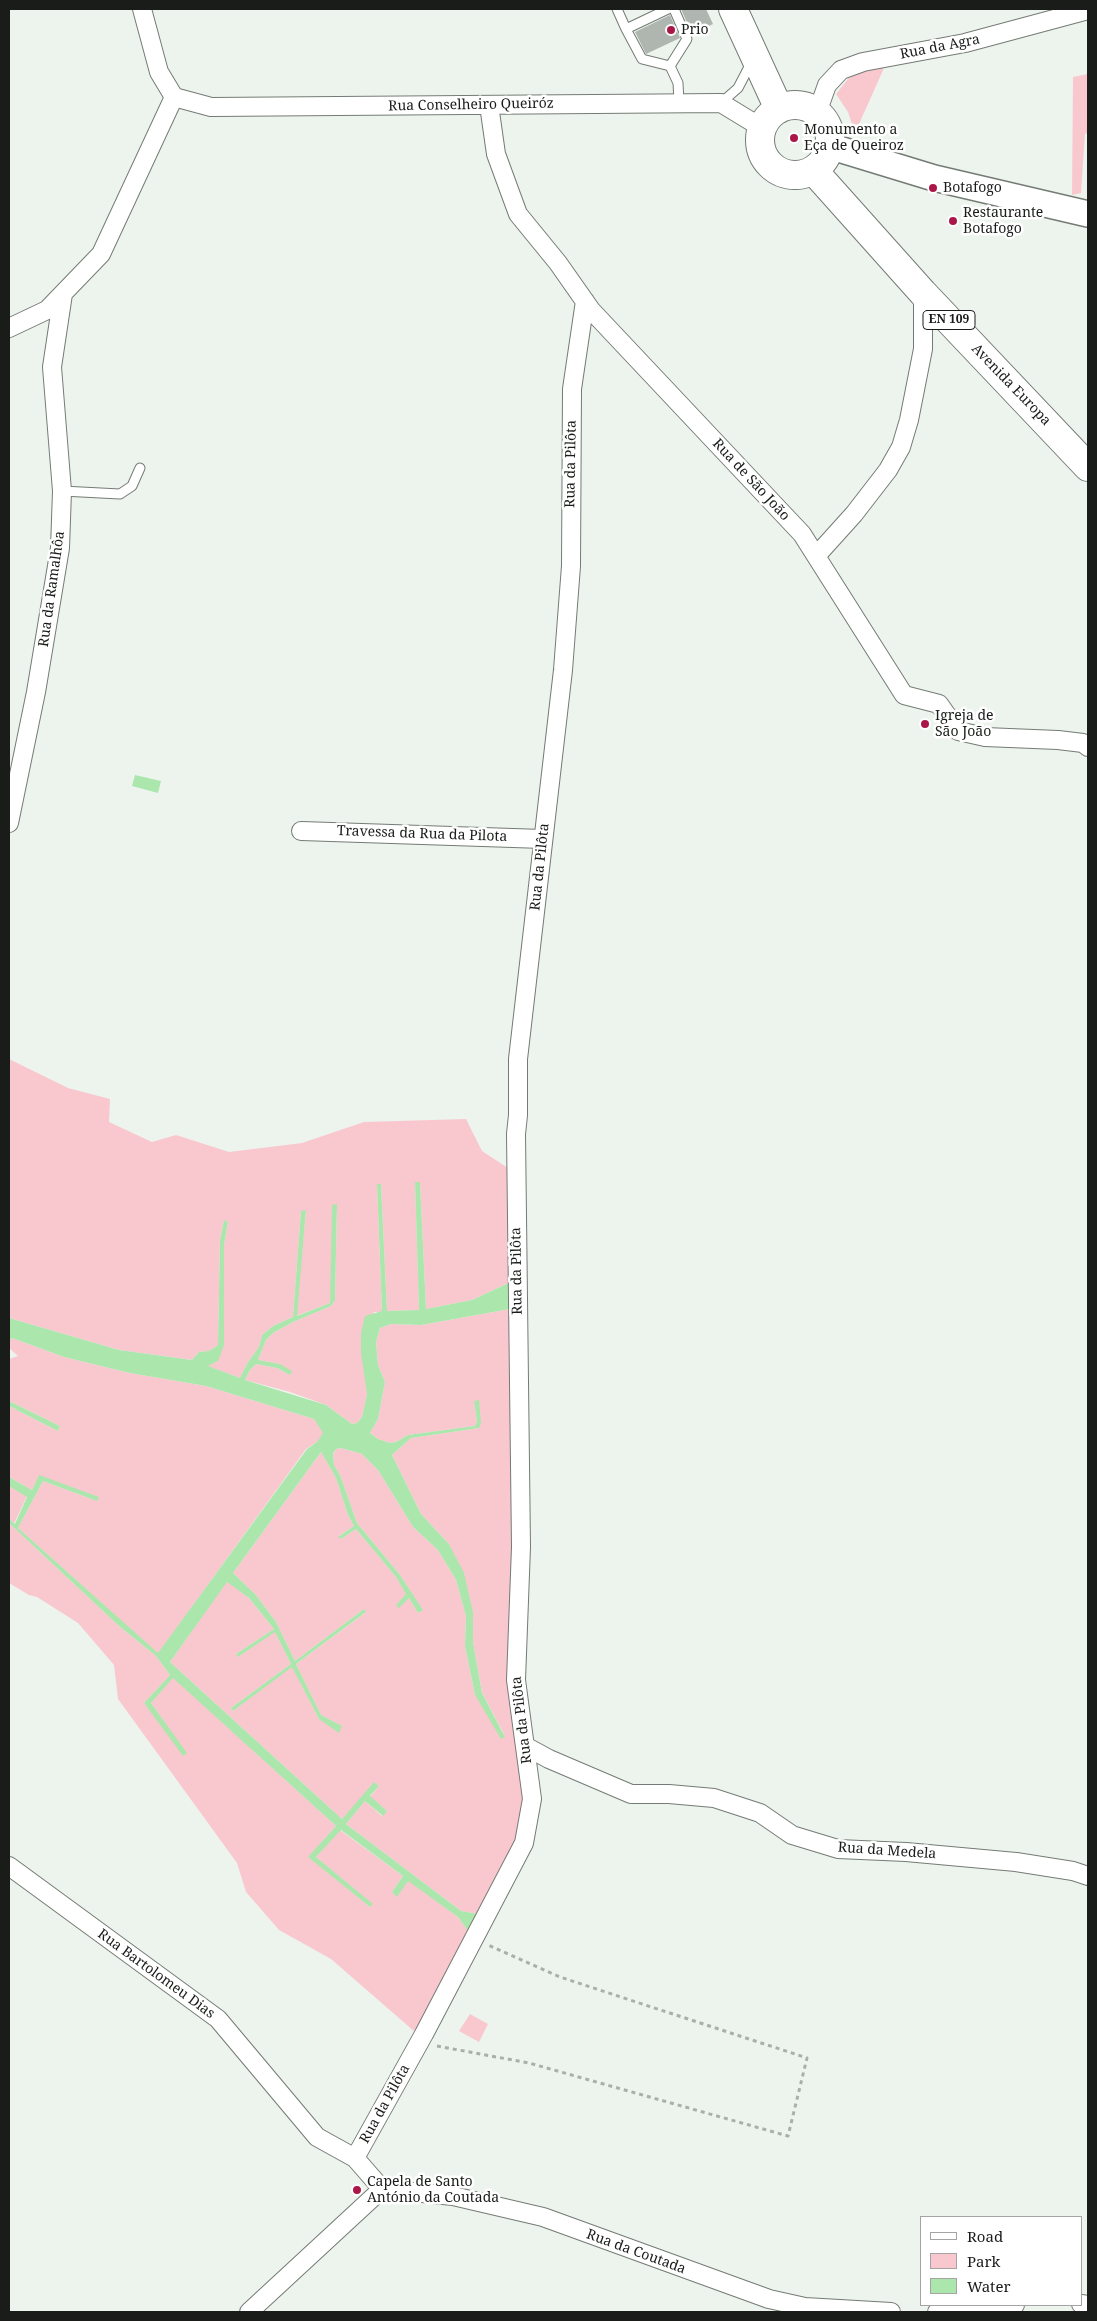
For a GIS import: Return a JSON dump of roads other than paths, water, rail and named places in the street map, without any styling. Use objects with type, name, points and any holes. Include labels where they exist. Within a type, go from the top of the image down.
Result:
[{"type":"main road","points":[[733,9],[754,56],[770,118]]},
{"type":"main road","points":[[798,105],[817,113],[829,132],[829,146],[822,162],[813,170],[803,174],[792,175],[772,168],[765,160],[760,149],[759,139],[770,118],[798,105]]},
{"type":"main road","points":[[829,146],[934,178],[1088,214]]},
{"type":"main road","name":"Avenida Europa","points":[[813,170],[923,293],[1088,466]]},
{"type":"street","points":[[9,328],[47,310],[101,254],[174,97],[159,72],[142,9]]},
{"type":"street","name":"Rua da Agra","points":[[817,113],[826,85],[841,70],[863,62],[965,43],[1088,10]]},
{"type":"street","name":"Rua Conselheiro Queiróz","points":[[174,97],[211,107],[721,103]]},
{"type":"street","points":[[721,103],[770,118]]},
{"type":"street","name":"Rua de São João","points":[[489,105],[496,154],[518,214],[591,310],[802,534],[818,555],[904,695],[939,704],[958,731],[985,738],[1058,740],[1083,744],[1088,747]]},
{"type":"street","points":[[818,555],[854,514],[888,470],[901,447],[909,420],[923,349],[923,293]]},
{"type":"street","name":"Rua da Ramalhôa","points":[[9,823],[52,604],[60,548],[62,491],[52,367],[63,294]]},
{"type":"street","name":"Rua da Pilôta","points":[[382,2189],[355,2158],[420,2043],[524,1843],[532,1799],[516,1680],[521,1547],[516,1134],[518,1059],[563,670],[571,566],[572,390],[585,301]]},
{"type":"street","name":"Travessa da Rua da Pilota","points":[[301,831],[543,839]]},
{"type":"street","name":"Rua da Medela","points":[[525,1746],[549,1759],[631,1794],[669,1794],[714,1798],[760,1813],[792,1835],[838,1849],[906,1852],[1016,1862],[1073,1871],[1088,1876]]},
{"type":"street","name":"Rua Bartolomeu Dias","points":[[9,1866],[218,2019],[316,2137],[355,2158]]},
{"type":"street","points":[[249,2312],[382,2189]]},
{"type":"street","name":"Rua da Coutada","points":[[382,2189],[453,2196],[543,2217],[769,2299],[805,2307],[891,2312]]},
{"type":"street","points":[[937,2312],[1003,2306]]},
{"type":"lane","points":[[618,9],[642,59],[670,66]]},
{"type":"lane","points":[[626,29],[668,9]]},
{"type":"lane","points":[[670,66],[687,39],[674,9]]},
{"type":"lane","points":[[721,103],[738,88],[754,56]]},
{"type":"lane","points":[[670,66],[678,83],[678,102]]},
{"type":"lane","points":[[62,491],[120,494],[132,486],[140,468]]},
{"type":"water","points":[[135,775],[161,781],[158,793],[132,786]]},
{"type":"water","points":[[415,1182],[420,1182],[426,1309],[472,1300],[513,1281],[510,1309],[421,1325],[391,1324],[380,1328],[376,1342],[378,1365],[385,1382],[378,1419],[370,1433],[378,1439],[390,1443],[396,1442],[408,1435],[475,1426],[477,1422],[474,1401],[479,1400],[481,1423],[479,1428],[411,1438],[392,1455],[421,1514],[449,1544],[464,1573],[473,1612],[473,1642],[482,1693],[505,1737],[501,1739],[475,1695],[465,1646],[466,1616],[456,1580],[438,1550],[413,1527],[378,1470],[362,1454],[341,1448],[336,1449],[333,1454],[334,1465],[340,1475],[357,1523],[400,1575],[423,1610],[418,1613],[409,1598],[399,1608],[396,1605],[406,1594],[396,1577],[356,1529],[341,1539],[338,1537],[354,1526],[348,1515],[336,1478],[321,1452],[233,1573],[256,1595],[276,1622],[295,1661],[364,1609],[366,1612],[296,1664],[321,1715],[342,1726],[339,1733],[319,1719],[292,1667],[233,1711],[231,1708],[291,1664],[275,1632],[238,1657],[236,1654],[274,1629],[249,1598],[227,1582],[170,1662],[342,1819],[374,1782],[379,1786],[370,1796],[387,1811],[383,1816],[365,1801],[346,1824],[461,1911],[478,1914],[468,1931],[458,1917],[408,1881],[397,1897],[392,1892],[403,1876],[341,1830],[316,1857],[373,1904],[370,1907],[308,1857],[336,1826],[173,1678],[151,1703],[187,1753],[183,1756],[144,1703],[170,1675],[156,1656],[119,1626],[9,1523],[9,1519],[15,1524],[27,1497],[9,1486],[9,1477],[32,1490],[39,1475],[99,1497],[97,1501],[43,1481],[18,1528],[158,1653],[307,1449],[317,1442],[323,1433],[314,1419],[206,1386],[130,1373],[64,1357],[12,1338],[9,1341],[9,1318],[119,1350],[192,1360],[199,1352],[209,1351],[218,1345],[220,1240],[224,1220],[228,1222],[224,1245],[224,1345],[218,1361],[208,1366],[240,1378],[248,1362],[259,1347],[262,1335],[273,1326],[293,1317],[301,1211],[306,1210],[297,1316],[330,1303],[332,1205],[337,1204],[335,1300],[331,1306],[293,1322],[273,1333],[266,1340],[258,1360],[280,1364],[292,1371],[290,1375],[277,1368],[256,1364],[250,1370],[245,1380],[326,1405],[352,1424],[357,1423],[362,1417],[367,1394],[361,1353],[361,1333],[365,1316],[382,1311],[377,1184],[381,1184],[387,1311],[419,1310]]},
{"type":"water","points":[[9,1401],[60,1426],[58,1431],[9,1406]]},
{"type":"place","name":"Prio","points":[[671,30]]},
{"type":"place","name":"Monumento a Eça de Queiroz","points":[[794,138]]},
{"type":"place","name":"Botafogo","points":[[933,188]]},
{"type":"place","name":"Restaurante Botafogo","points":[[953,221]]},
{"type":"place","name":"Igreja de São João","points":[[925,724]]},
{"type":"place","name":"Capela de Santo António da Coutada","points":[[357,2190]]}]
